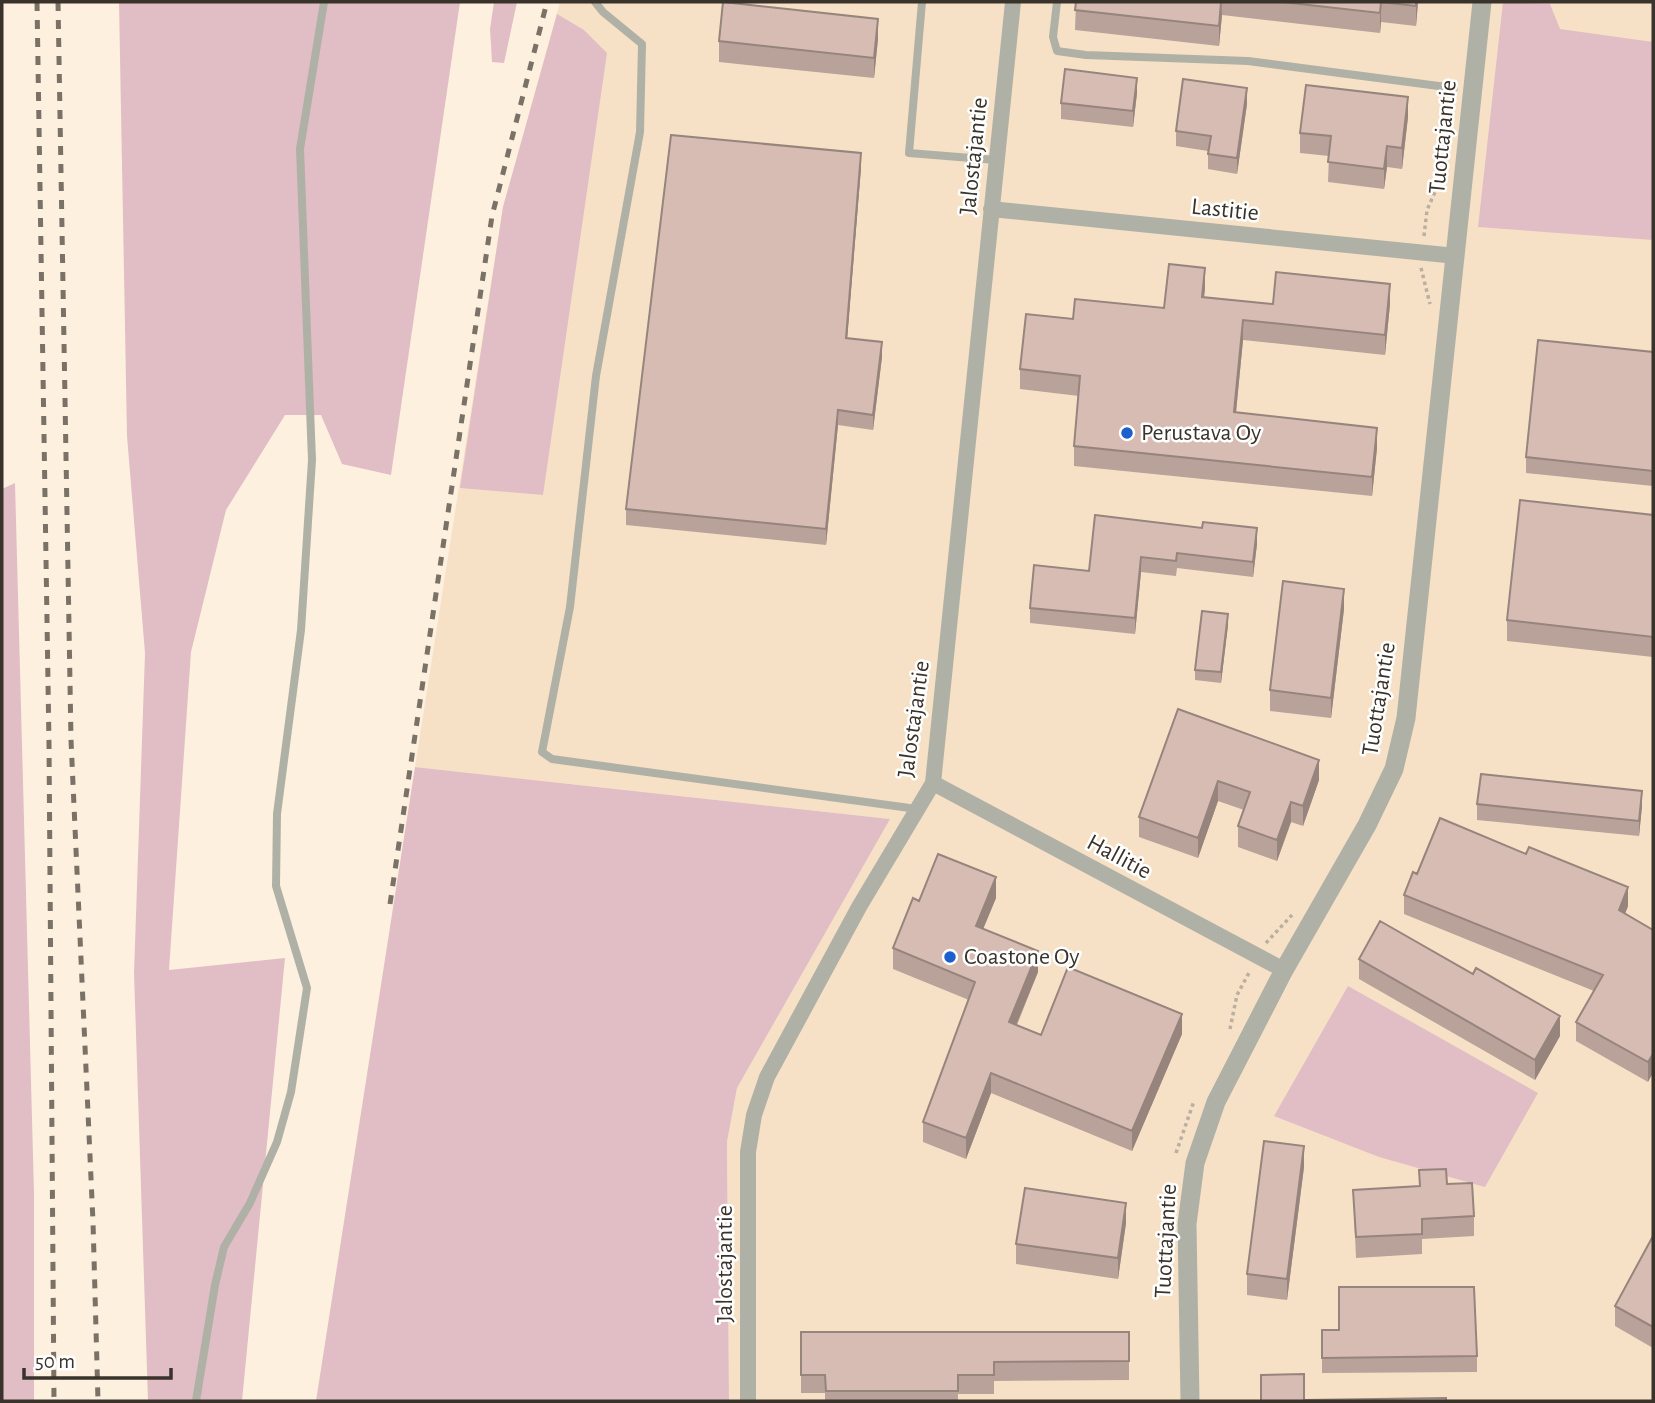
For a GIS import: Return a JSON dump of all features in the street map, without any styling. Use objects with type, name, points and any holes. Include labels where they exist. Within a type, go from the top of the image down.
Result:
[{"type":"street","name":"Jalostajantie","points":[[748,1401],[748,1152],[754,1115],[767,1077],[859,907],[933,783],[1013,2]]},
{"type":"street","name":"Tuottajantie","points":[[1190,1401],[1187,1224],[1195,1163],[1216,1102],[1284,970],[1367,825],[1394,769],[1406,718],[1482,2]]},
{"type":"street","name":"Lastitie","points":[[991,209],[1455,256]]},
{"type":"street","name":"Hallitie","points":[[933,783],[1284,970]]},
{"type":"lane","points":[[197,1401],[215,1285],[224,1247],[250,1203],[277,1142],[291,1092],[307,988],[276,886],[277,814],[301,630],[313,460],[300,149],[324,2]]},
{"type":"lane","points":[[595,2],[603,12],[642,44],[640,132],[596,376],[570,607],[542,752],[552,759],[917,809]]},
{"type":"lane","points":[[922,2],[909,153],[996,160]]},
{"type":"lane","points":[[1057,2],[1053,37],[1057,51],[1086,55],[1248,61],[1454,88]]},
{"type":"path","points":[[1431,309],[1420,275],[1427,210],[1446,170]]},
{"type":"path","points":[[1230,1031],[1237,995],[1258,957],[1269,939],[1301,906]]},
{"type":"path","points":[[1175,1157],[1195,1101]]},
{"type":"shaded area","points":[[119,2],[460,2],[391,475],[342,464],[321,415],[285,415],[226,510],[191,652],[169,970],[285,958],[242,1401],[148,1401],[134,973],[145,653],[127,436]]},
{"type":"shaded area","points":[[494,2],[517,2],[504,63],[492,62],[490,29]]},
{"type":"shaded area","points":[[560,2],[1653,2],[1653,1401],[729,1401],[727,1142],[737,1088],[889,819],[415,767],[503,207]]},
{"type":"shaded area","points":[[1503,2],[1550,4],[1560,29],[1653,42],[1653,240],[1478,227]]},
{"type":"shaded area","points":[[557,14],[584,30],[607,53],[543,495],[460,488],[503,207]]},
{"type":"shaded area","points":[[15,483],[34,1193],[34,1401],[2,1401],[2,489]]},
{"type":"shaded area","points":[[415,767],[890,819],[737,1088],[727,1142],[729,1401],[316,1401]]},
{"type":"shaded area","points":[[1348,986],[1538,1093],[1485,1187],[1379,1157],[1274,1116]]},
{"type":"building","points":[[723,2],[878,19],[874,58],[719,41]]},
{"type":"building","points":[[1076,2],[1221,2],[1219,26],[1075,10]]},
{"type":"building","points":[[1282,2],[1381,2],[1380,13]]},
{"type":"building","points":[[1381,2],[1416,2],[1416,6]]},
{"type":"building","points":[[1065,69],[1137,78],[1133,111],[1061,103]]},
{"type":"building","points":[[1183,79],[1247,88],[1237,158],[1208,154],[1211,136],[1176,131]]},
{"type":"building","points":[[1306,85],[1408,97],[1402,148],[1387,146],[1384,169],[1328,162],[1331,136],[1300,133]]},
{"type":"building","points":[[671,135],[861,153],[846,338],[882,342],[873,415],[838,410],[826,529],[626,509]]},
{"type":"building","points":[[1169,264],[1205,268],[1202,297],[1273,304],[1276,272],[1390,284],[1385,335],[1243,320],[1234,412],[1377,428],[1372,477],[1074,446],[1080,376],[1020,369],[1026,314],[1073,319],[1075,299],[1164,308]]},
{"type":"building","points":[[1538,340],[1653,352],[1653,471],[1526,457]]},
{"type":"building","points":[[1520,500],[1653,515],[1653,637],[1507,620]]},
{"type":"building","points":[[1095,515],[1202,528],[1203,522],[1257,528],[1253,562],[1177,553],[1176,561],[1141,557],[1135,618],[1030,608],[1034,565],[1089,571]]},
{"type":"building","points":[[1283,581],[1344,589],[1331,698],[1270,690]]},
{"type":"building","points":[[1202,611],[1228,614],[1221,672],[1195,670]]},
{"type":"building","points":[[1178,709],[1319,760],[1303,806],[1291,802],[1277,840],[1238,826],[1250,792],[1218,781],[1198,838],[1139,817]]},
{"type":"building","points":[[1481,774],[1642,791],[1639,821],[1477,804]]},
{"type":"building","points":[[1440,818],[1526,854],[1529,847],[1628,887],[1619,910],[1653,930],[1653,1054],[1648,1062],[1576,1022],[1603,975],[1404,895],[1413,872],[1417,874]]},
{"type":"building","points":[[938,854],[996,877],[976,926],[1038,951],[1009,1022],[1041,1035],[1068,967],[1182,1014],[1132,1131],[991,1073],[966,1138],[923,1122],[975,982],[893,948],[913,898],[919,901]]},
{"type":"building","points":[[1380,921],[1473,974],[1476,968],[1560,1016],[1535,1060],[1359,959]]},
{"type":"building","points":[[1264,1141],[1304,1146],[1287,1279],[1247,1274]]},
{"type":"building","points":[[1446,1169],[1447,1184],[1472,1183],[1474,1216],[1422,1219],[1422,1234],[1356,1237],[1353,1190],[1420,1186],[1419,1170]]},
{"type":"building","points":[[1025,1188],[1126,1203],[1118,1258],[1016,1244]]},
{"type":"building","points":[[1653,1236],[1653,1327],[1615,1306]]},
{"type":"building","points":[[1339,1287],[1474,1287],[1477,1356],[1322,1358],[1322,1330],[1339,1330]]},
{"type":"building","points":[[801,1332],[1129,1332],[1129,1361],[994,1362],[994,1375],[958,1375],[958,1391],[826,1391],[825,1375],[801,1375]]},
{"type":"building","points":[[1304,1374],[1304,1400],[1446,1398],[1446,1401],[1261,1401],[1261,1375]]},
{"type":"railway","points":[[37,2],[49,744],[54,1401]]},
{"type":"railway","points":[[58,2],[71,740],[93,1222],[98,1401]]},
{"type":"railway","points":[[390,904],[492,216],[547,2]]},
{"type":"place","name":"Perustava Oy","points":[[1127,433]]},
{"type":"place","name":"Coastone Oy","points":[[950,957]]}]
